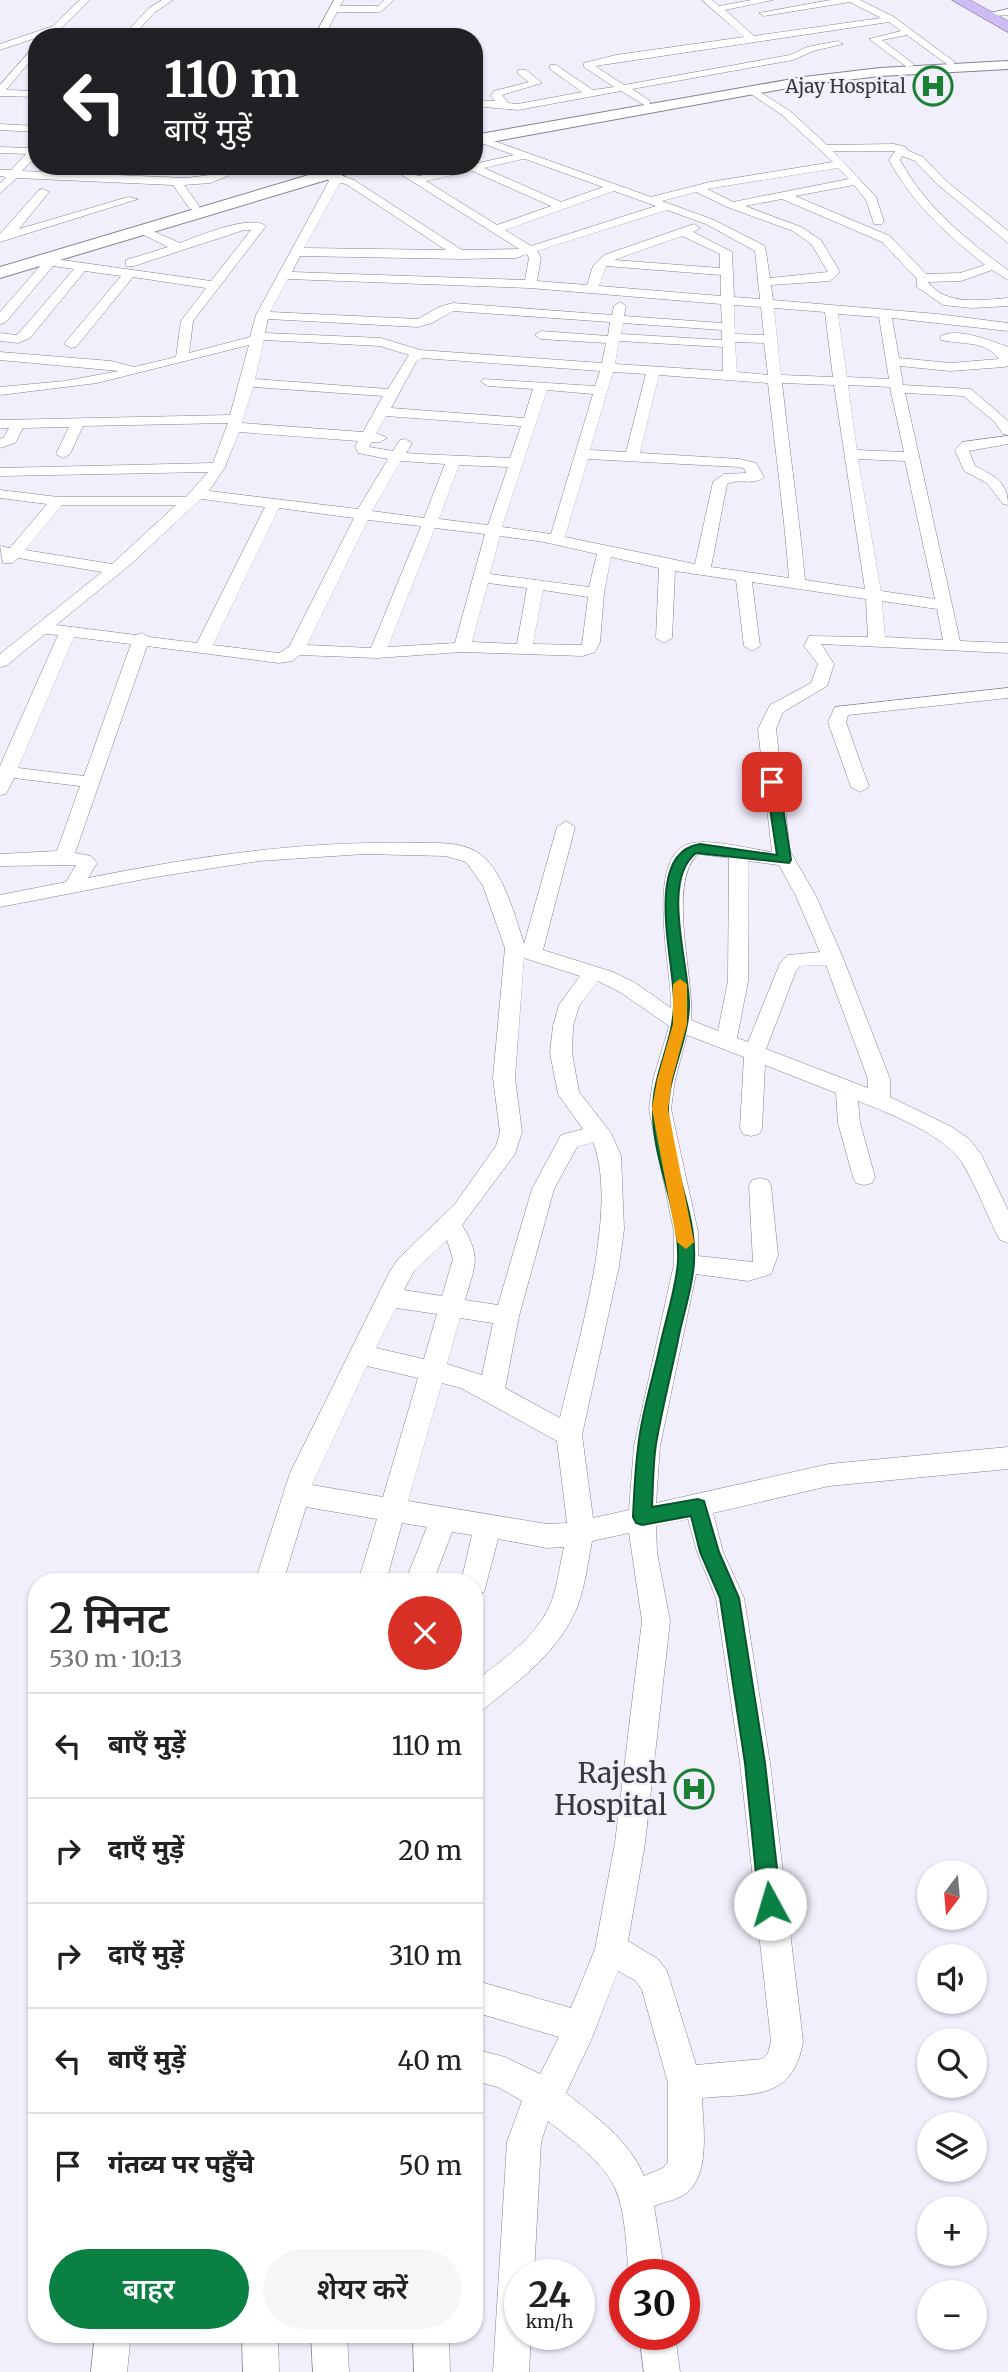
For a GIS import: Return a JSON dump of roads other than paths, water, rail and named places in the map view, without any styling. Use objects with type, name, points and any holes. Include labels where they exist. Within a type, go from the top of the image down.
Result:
[{"type":"main road","points":[[959,0],[1008,27]]},
{"type":"main road","points":[[970,0],[1004,16]]},
{"type":"main road","points":[[483,136],[752,90],[807,75],[1008,59]]},
{"type":"main road","points":[[483,136],[646,103],[770,84],[880,72],[1008,65]]},
{"type":"main road","points":[[0,264],[194,206],[317,175]]},
{"type":"main road","points":[[0,273],[321,175]]},
{"type":"street","points":[[56,28],[85,0]]},
{"type":"street","points":[[135,28],[152,10],[168,0]]},
{"type":"street","points":[[324,28],[337,4],[380,9],[389,0]]},
{"type":"street","points":[[707,0],[753,40]]},
{"type":"street","points":[[717,9],[768,0]]},
{"type":"street","points":[[764,13],[850,0],[891,19],[951,63]]},
{"type":"street","points":[[753,3],[793,35],[891,19]]},
{"type":"street","points":[[818,5],[857,24]]},
{"type":"street","points":[[774,22],[834,12]]},
{"type":"street","points":[[910,32],[874,39],[910,65]]},
{"type":"street","points":[[483,103],[517,107],[752,64],[786,46],[793,35]]},
{"type":"street","points":[[646,103],[587,65],[616,58],[753,40],[810,48],[838,44]]},
{"type":"street","points":[[0,47],[28,42]]},
{"type":"street","points":[[736,42],[770,84]]},
{"type":"street","points":[[672,50],[713,72]]},
{"type":"street","points":[[0,92],[28,54]]},
{"type":"street","points":[[616,58],[656,83]]},
{"type":"street","points":[[553,67],[591,94]]},
{"type":"street","points":[[502,104],[496,96],[498,93],[537,83],[522,72]]},
{"type":"street","points":[[752,90],[786,113],[857,180],[872,199],[878,222]]},
{"type":"street","points":[[0,92],[28,94]]},
{"type":"street","points":[[4,107],[17,93]]},
{"type":"street","points":[[0,127],[19,124],[28,126]]},
{"type":"street","points":[[483,140],[710,222],[761,249]]},
{"type":"street","points":[[826,148],[902,149],[902,152],[919,159],[941,182],[999,228],[1008,239]]},
{"type":"street","points":[[0,150],[28,150]]},
{"type":"street","points":[[902,152],[894,160],[906,184],[972,252],[1008,276]]},
{"type":"street","points":[[483,167],[523,156]]},
{"type":"street","points":[[0,190],[28,158]]},
{"type":"street","points":[[648,201],[696,188],[841,164]]},
{"type":"street","points":[[0,173],[28,175]]},
{"type":"street","points":[[483,173],[561,206]]},
{"type":"street","points":[[31,175],[176,182],[218,180],[222,175]]},
{"type":"street","points":[[0,662],[115,569],[196,497],[218,467],[247,383],[262,314],[334,175]]},
{"type":"street","points":[[343,175],[462,255]]},
{"type":"street","points":[[408,175],[531,251],[535,258],[530,284]]},
{"type":"street","points":[[417,180],[443,175]]},
{"type":"street","points":[[731,205],[857,180]]},
{"type":"street","points":[[176,182],[194,206]]},
{"type":"street","points":[[496,229],[612,188]]},
{"type":"street","points":[[696,188],[731,205],[797,229],[817,243],[834,272],[830,277],[765,282]]},
{"type":"street","points":[[4,237],[43,192]]},
{"type":"street","points":[[88,212],[103,193]]},
{"type":"street","points":[[782,195],[886,239],[923,278],[961,277],[993,266]]},
{"type":"street","points":[[4,237],[132,199]]},
{"type":"street","points":[[296,252],[507,255],[531,251],[664,207]]},
{"type":"street","points":[[592,289],[602,262],[710,222]]},
{"type":"street","points":[[71,344],[129,268],[243,226],[260,226],[185,326],[182,359]]},
{"type":"street","points":[[142,230],[180,247]]},
{"type":"street","points":[[682,232],[726,253],[761,249]]},
{"type":"street","points":[[761,249],[785,477],[791,507],[797,584]]},
{"type":"street","points":[[726,253],[730,375]]},
{"type":"street","points":[[0,320],[46,261],[81,268],[129,268],[214,285]]},
{"type":"street","points":[[602,262],[727,272]]},
{"type":"street","points":[[0,337],[18,339],[26,335],[81,268]]},
{"type":"street","points":[[283,275],[530,284],[937,318],[1008,327]]},
{"type":"street","points":[[955,303],[961,277]]},
{"type":"street","points":[[923,278],[921,284],[939,300],[955,303],[1008,302]]},
{"type":"street","points":[[557,539],[608,366],[623,292]]},
{"type":"street","points":[[262,314],[418,323],[429,321],[446,308],[618,319],[729,336],[771,339]]},
{"type":"street","points":[[831,310],[850,454],[874,596],[877,642]]},
{"type":"street","points":[[885,314],[897,386],[953,646]]},
{"type":"street","points":[[529,361],[551,315]]},
{"type":"street","points":[[937,318],[962,367]]},
{"type":"street","points":[[541,335],[613,338],[729,336]]},
{"type":"street","points":[[892,361],[962,367],[1004,363],[1006,359],[1003,350],[977,340],[946,337]]},
{"type":"street","points":[[0,391],[83,384],[256,338],[381,342],[419,354],[774,379],[840,381],[966,392],[999,418],[1008,431]]},
{"type":"street","points":[[366,437],[411,360],[419,354]]},
{"type":"street","points":[[0,356],[111,365],[135,371]]},
{"type":"street","points":[[632,456],[654,370]]},
{"type":"street","points":[[488,382],[600,390]]},
{"type":"street","points":[[247,383],[393,393]]},
{"type":"street","points":[[462,647],[494,530],[541,387]]},
{"type":"street","points":[[382,411],[530,423]]},
{"type":"street","points":[[63,454],[78,422]]},
{"type":"street","points":[[0,444],[10,440],[18,423]]},
{"type":"street","points":[[0,424],[235,423],[366,437],[408,445],[454,459],[520,456]]},
{"type":"street","points":[[1008,440],[967,445],[962,450],[968,468],[992,480],[1008,501]]},
{"type":"street","points":[[40,628],[286,657],[296,650],[363,514],[408,445]]},
{"type":"street","points":[[497,447],[520,456]]},
{"type":"street","points":[[582,454],[740,463],[751,466],[755,477]]},
{"type":"street","points":[[850,454],[913,457]]},
{"type":"street","points":[[377,653],[454,459]]},
{"type":"street","points":[[0,472],[218,467]]},
{"type":"street","points":[[702,570],[720,482],[729,477],[785,477]]},
{"type":"street","points":[[0,494],[58,501],[196,497],[274,503],[557,539],[667,565],[944,606]]},
{"type":"street","points":[[0,566],[8,552],[58,501]]},
{"type":"street","points":[[203,648],[274,503]]},
{"type":"street","points":[[296,650],[377,653],[462,647],[583,651],[589,648],[605,550]]},
{"type":"street","points":[[8,552],[115,569]]},
{"type":"street","points":[[664,638],[667,565]]},
{"type":"street","points":[[481,577],[596,593]]},
{"type":"street","points":[[744,577],[752,646]]},
{"type":"street","points":[[524,649],[536,584]]},
{"type":"street","points":[[0,790],[4,771],[68,631]]},
{"type":"street","points":[[64,857],[142,638]]},
{"type":"street","points":[[879,1101],[879,1079],[833,958],[806,896],[785,860],[767,729],[776,709],[819,686],[826,664],[813,646],[815,639],[1008,648]]},
{"type":"street","points":[[860,787],[837,722],[841,711],[1008,693]]},
{"type":"street","points":[[4,771],[89,782]]},
{"type":"street","points":[[272,1573],[303,1473],[388,1297],[406,1265],[450,1225],[507,1148],[512,1132],[504,1078],[524,951],[566,827]]},
{"type":"street","points":[[0,901],[278,852],[386,847],[454,851],[477,860],[524,951],[594,972],[626,987],[680,1024],[879,1101],[960,1144],[973,1160],[1008,1234]]},
{"type":"street","points":[[510,2372],[524,2143],[531,2118],[561,2071],[581,2027],[611,1949],[630,1843],[656,1621],[644,1553],[642,1517],[647,1446],[686,1264],[686,1232],[660,1109],[664,1080],[680,1024],[682,992],[672,910],[674,881],[683,857],[692,849],[785,860]]},
{"type":"street","points":[[726,1041],[737,981],[738,853]]},
{"type":"street","points":[[0,860],[64,857],[84,860],[87,863],[72,887]]},
{"type":"street","points":[[751,1128],[755,1051],[790,963],[795,960],[833,958]]},
{"type":"street","points":[[483,1693],[526,1658],[551,1629],[565,1603],[581,1531],[569,1435],[607,1266],[612,1228],[610,1156],[598,1133],[569,1094],[561,1053],[563,1026],[569,1005],[594,972]]},
{"type":"street","points":[[846,1087],[849,1123],[864,1177]]},
{"type":"street","points":[[492,1390],[507,1316],[543,1189],[564,1147],[575,1137],[598,1133]]},
{"type":"street","points":[[686,1264],[748,1272],[763,1268],[766,1255],[760,1186]]},
{"type":"street","points":[[375,1573],[431,1369],[465,1259],[463,1247],[450,1225]]},
{"type":"street","points":[[388,1297],[507,1316]]},
{"type":"street","points":[[361,1355],[467,1379],[492,1390],[569,1435]]},
{"type":"street","points":[[296,1494],[547,1536],[698,1507],[829,1475],[1008,1458]]},
{"type":"street","points":[[685,2083],[766,2075],[778,2070],[784,2059],[787,2041],[755,1763],[730,1598],[710,1552],[698,1507]]},
{"type":"street","points":[[423,1573],[444,1518]]},
{"type":"street","points":[[476,1573],[488,1526]]},
{"type":"street","points":[[611,1949],[631,1958],[647,1970],[656,1982],[685,2083],[687,2154],[683,2170],[675,2180],[635,2196]]},
{"type":"street","points":[[483,1999],[581,2027]]},
{"type":"street","points":[[483,2067],[506,2073],[545,2096],[614,2158],[625,2173],[635,2196],[645,2259]]},
{"type":"street","points":[[109,2372],[112,2343]]},
{"type":"street","points":[[260,2343],[261,2372]]},
{"type":"street","points":[[329,2343],[331,2372]]},
{"type":"street","points":[[431,2343],[432,2372]]},
{"type":"street","points":[[660,2350],[663,2372]]},
{"type":"place","name":"Ajay Hospital","points":[[933,86]]},
{"type":"place","name":"Rajesh Hospital","points":[[694,1789]]}]
